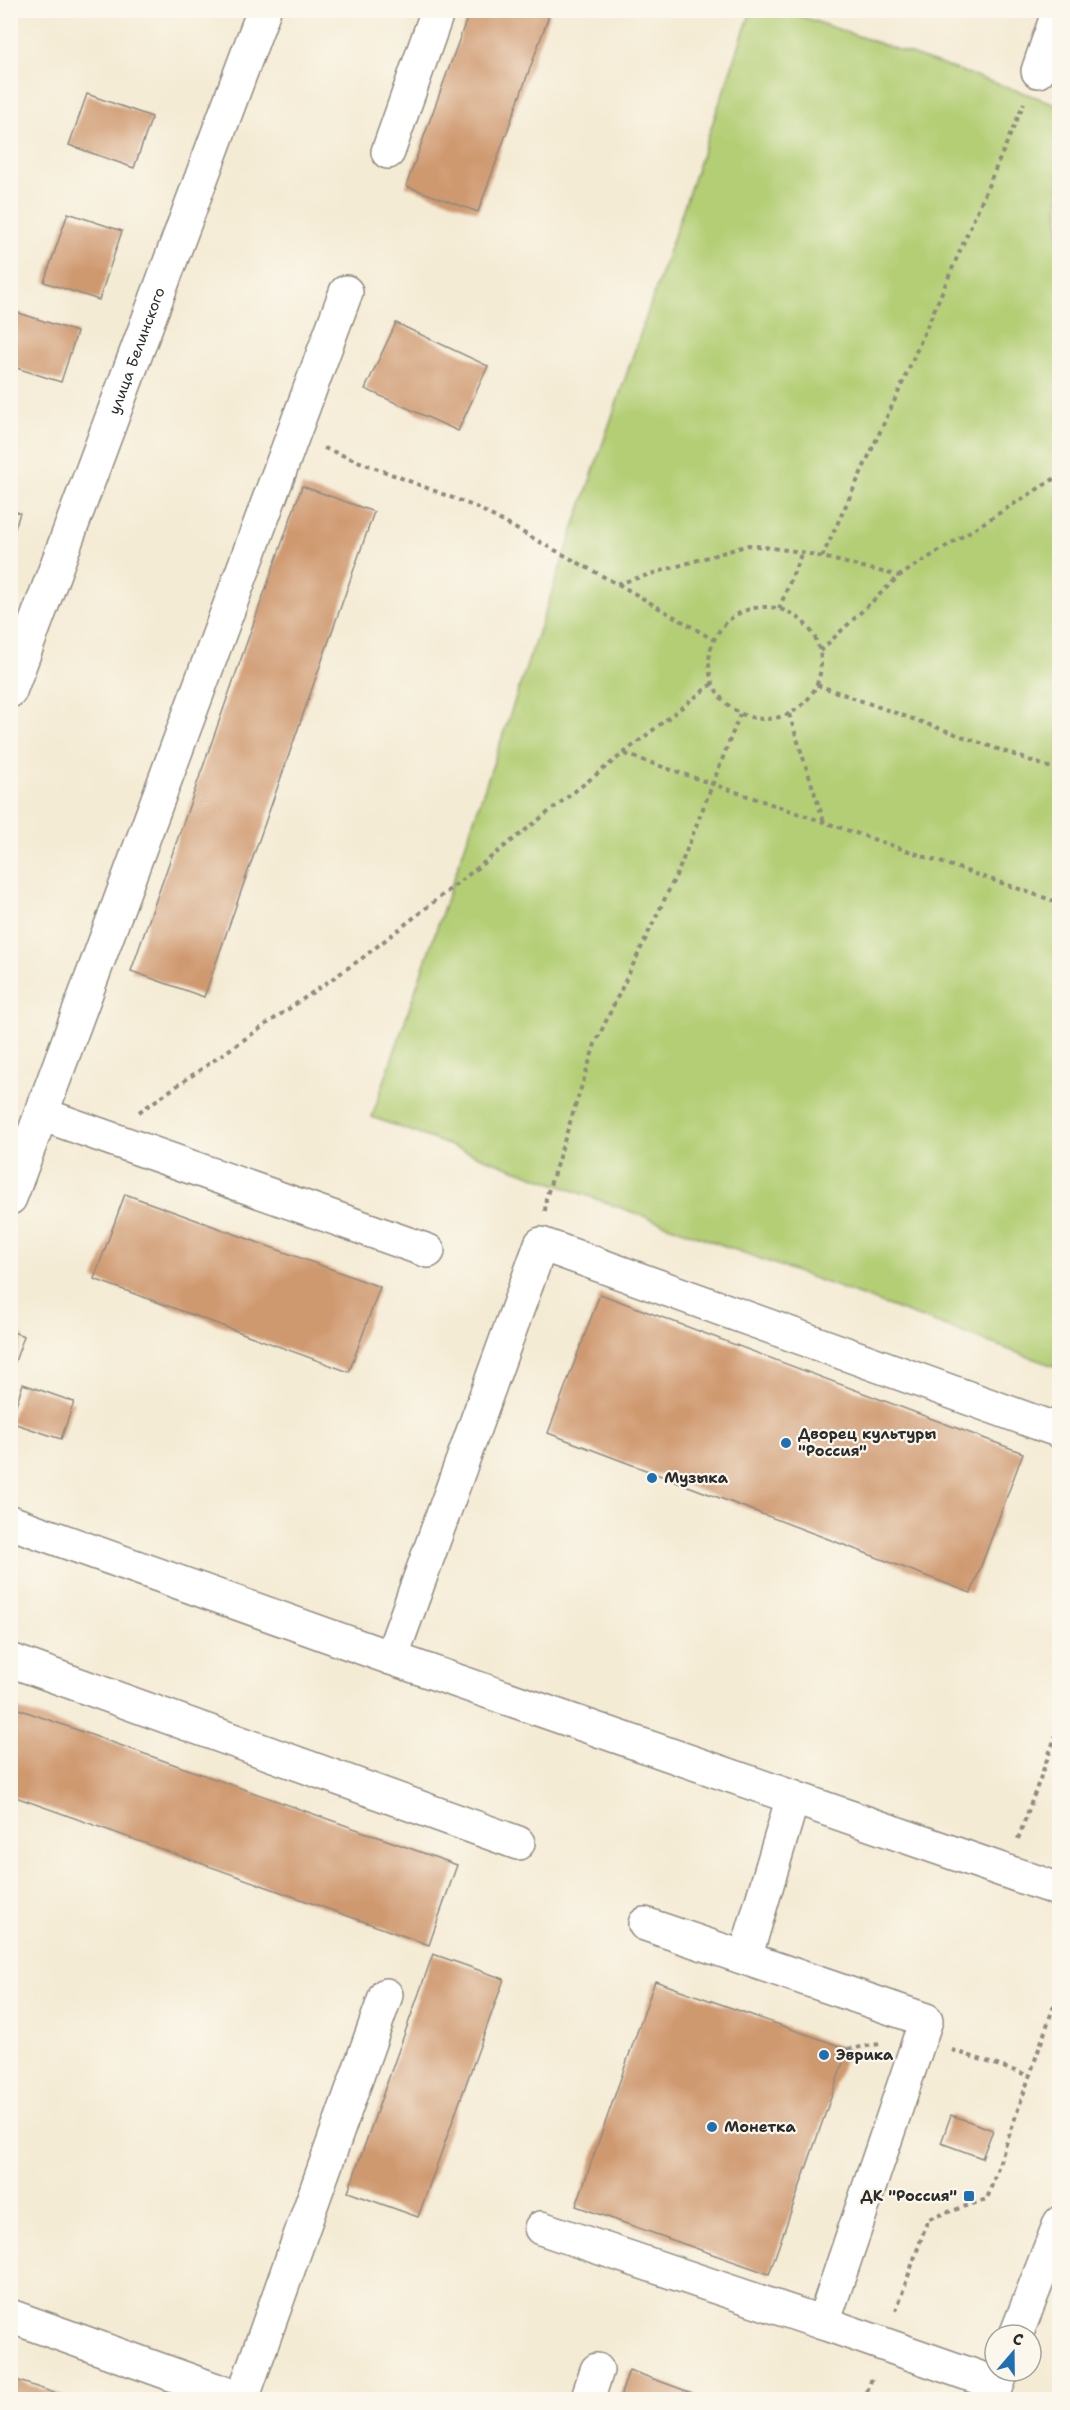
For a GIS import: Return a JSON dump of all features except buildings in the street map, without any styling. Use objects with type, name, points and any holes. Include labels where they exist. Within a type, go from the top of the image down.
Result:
[{"type":"main road","name":"улица Белинского","points":[[10,691],[264,10]]},
{"type":"main road","points":[[388,152],[438,10]]},
{"type":"main road","points":[[1038,71],[1059,10]]},
{"type":"main road","points":[[10,1198],[346,292]]},
{"type":"main road","points":[[42,1114],[428,1251]]},
{"type":"main road","points":[[391,1658],[541,1245],[1059,1431]]},
{"type":"main road","points":[[10,1522],[391,1658],[1059,1890]]},
{"type":"main road","points":[[10,1660],[518,1843]]},
{"type":"main road","points":[[745,1958],[793,1797]]},
{"type":"main road","points":[[645,1924],[926,2020],[822,2323]]},
{"type":"main road","points":[[10,2316],[243,2399],[386,1995]]},
{"type":"main road","points":[[1021,2323],[1059,2223]]},
{"type":"main road","points":[[542,2228],[884,2344],[997,2385]]},
{"type":"path","points":[[822,557],[903,382],[1038,71]]},
{"type":"path","points":[[292,436],[476,507],[714,640]]},
{"type":"path","points":[[820,651],[899,576],[1059,475]]},
{"type":"path","points":[[617,584],[749,545],[802,552],[899,576]]},
{"type":"path","points":[[779,609],[802,552]]},
{"type":"path","points":[[760,608],[779,609],[794,615],[815,636],[820,651],[821,668],[817,685],[801,707],[789,714],[764,719],[740,714],[724,701],[713,683],[709,669],[714,640],[725,624],[741,613],[760,608]]},
{"type":"path","points":[[104,1136],[361,959],[713,683]]},
{"type":"path","points":[[817,685],[1059,771]]},
{"type":"path","points":[[541,1245],[546,1198],[595,1044],[680,867],[740,714]]},
{"type":"path","points":[[789,714],[824,822]]},
{"type":"path","points":[[624,753],[1059,903]]},
{"type":"path","points":[[1007,1871],[1059,1724]]},
{"type":"path","points":[[864,2400],[928,2219],[987,2199],[1059,1988]]},
{"type":"green space","points":[[751,11],[785,11],[1059,105],[1059,1368],[372,1117]]},
{"type":"place","name":"Дворец культуры \"Россия\"","points":[[786,1443]]},
{"type":"place","name":"Музыка","points":[[652,1478]]},
{"type":"place","name":"Эврика","points":[[824,2055]]},
{"type":"place","name":"Монетка","points":[[712,2127]]},
{"type":"place","name":"ДК \"Россия\"","points":[[969,2196]]}]
